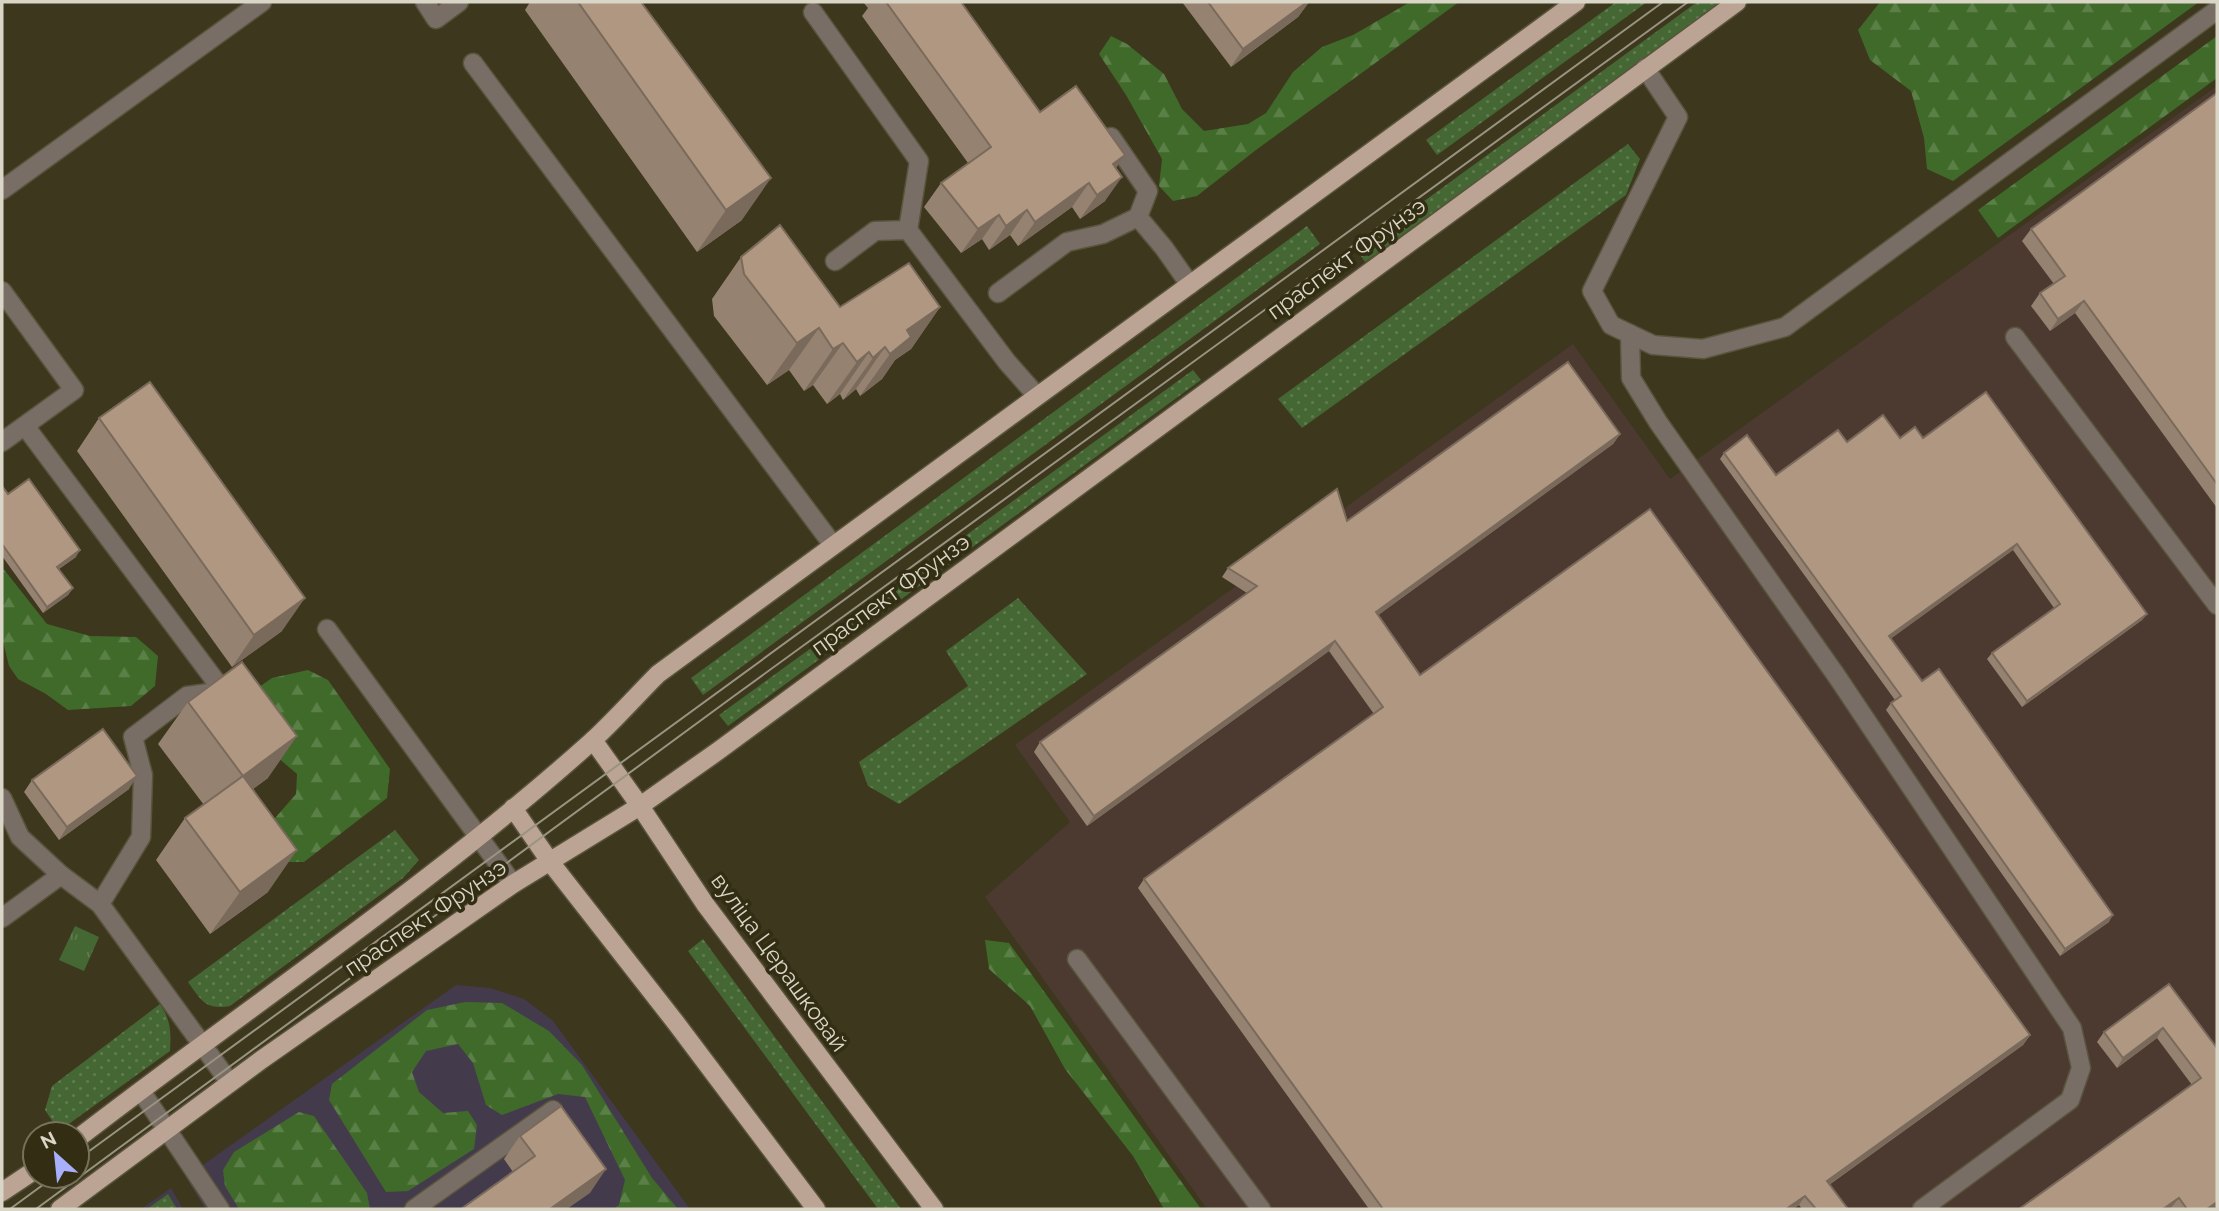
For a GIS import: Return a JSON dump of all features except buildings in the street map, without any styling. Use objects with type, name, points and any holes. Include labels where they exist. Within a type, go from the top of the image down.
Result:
[{"type":"main road","name":"праспект Фрунзэ","points":[[91,1128],[370,921],[513,808],[593,740],[658,674],[1576,2]]},
{"type":"main road","name":"праспект Фрунзэ","points":[[60,1209],[230,1083],[513,884],[640,806],[1737,2]]},
{"type":"main road","name":"вуліца Церашковай","points":[[593,740],[705,904],[934,1209]]},
{"type":"main road","points":[[513,808],[551,863],[816,1209]]},
{"type":"main road","points":[[2,1192],[21,1179]]},
{"type":"lane","points":[[2,190],[262,2]]},
{"type":"lane","points":[[425,2],[436,19],[459,2]]},
{"type":"lane","points":[[1645,68],[1678,117],[1592,292],[1611,325],[1653,345],[1703,349],[1786,327],[2217,10]]},
{"type":"lane","points":[[813,12],[919,162],[908,230],[1007,362],[1037,396]]},
{"type":"lane","points":[[473,63],[833,545]]},
{"type":"lane","points":[[998,293],[1067,242],[1103,234],[1138,217],[1148,191],[1102,125]]},
{"type":"lane","points":[[1138,217],[1190,285]]},
{"type":"lane","points":[[835,261],[875,231],[908,230]]},
{"type":"lane","points":[[2,291],[74,390],[2,442]]},
{"type":"lane","points":[[1630,334],[1631,378],[1658,422],[1838,678],[2072,1028],[2081,1068],[2070,1100],[1922,1209]]},
{"type":"lane","points":[[2015,337],[2217,605]]},
{"type":"lane","points":[[25,426],[223,691],[187,696],[133,737],[142,775],[141,837],[100,904]]},
{"type":"lane","points":[[327,629],[513,884]]},
{"type":"lane","points":[[2,798],[20,837],[61,875],[100,904],[230,1083]]},
{"type":"lane","points":[[2,918],[61,875]]},
{"type":"lane","points":[[1077,958],[1261,1209]]},
{"type":"lane","points":[[141,1091],[219,1209]]},
{"type":"lane","points":[[414,1209],[553,1110]]},
{"type":"shaded area","points":[[2217,86],[2217,1209],[1207,1209],[985,897],[1070,822],[1015,745],[1573,344],[1670,479]]},
{"type":"shaded area","points":[[456,985],[490,988],[524,999],[553,1021],[690,1209],[205,1209],[186,1177]]},
{"type":"shaded area","points":[[171,1188],[183,1209],[141,1209]]},
{"type":"green space","points":[[1410,2],[1459,2],[1197,196],[1173,201],[1159,186],[1162,159],[1099,54],[1111,36],[1127,44],[1164,74],[1182,109],[1204,131],[1248,124],[1266,113],[1293,72],[1322,47],[1353,35]]},
{"type":"green space","points":[[1616,2],[1647,2],[1437,155],[1426,140]]},
{"type":"green space","points":[[1697,2],[1723,2],[1365,262],[1357,250]]},
{"type":"green space","points":[[1880,2],[2199,2],[1953,181],[1927,169],[1924,138],[1911,91],[1870,60],[1858,30]]},
{"type":"green space","points":[[2217,36],[2217,78],[1998,238],[1978,210]]},
{"type":"green space","points":[[1628,144],[1640,159],[1626,195],[1302,428],[1278,399]]},
{"type":"green space","points":[[1307,226],[1320,244],[703,695],[691,678]]},
{"type":"green space","points":[[1193,370],[1201,380],[728,726],[719,715]]},
{"type":"green space","points":[[2,567],[47,624],[90,636],[136,637],[158,656],[155,686],[131,706],[68,710],[18,679],[9,666],[2,637]]},
{"type":"green space","points":[[1018,598],[1087,674],[899,804],[868,786],[859,762],[968,686],[946,651]]},
{"type":"green space","points":[[308,670],[328,680],[390,769],[387,798],[304,862],[279,862],[262,842],[276,817],[296,794],[297,774],[241,726],[246,696],[272,678]]},
{"type":"green space","points":[[395,830],[419,860],[403,878],[230,1006],[215,1007],[201,999],[188,982]]},
{"type":"green space","points":[[75,926],[99,937],[84,971],[59,960]]},
{"type":"green space","points":[[703,939],[901,1209],[878,1209],[688,951]]},
{"type":"green space","points":[[985,940],[1009,943],[1201,1209],[1164,1209],[1133,1156],[1065,1069],[1030,1006],[989,969]]},
{"type":"green space","points":[[465,1002],[502,1003],[549,1031],[582,1065],[652,1178],[678,1209],[613,1209],[619,1205],[625,1180],[585,1097],[558,1094],[502,1115],[486,1105],[473,1063],[458,1044],[426,1051],[412,1072],[419,1092],[443,1113],[468,1111],[477,1125],[474,1149],[408,1191],[386,1192],[329,1100],[332,1084],[427,1010]]},
{"type":"green space","points":[[160,1004],[169,1026],[170,1051],[74,1120],[52,1120],[45,1110],[52,1086]]},
{"type":"green space","points":[[299,1112],[314,1116],[367,1193],[370,1209],[239,1209],[225,1186],[223,1170],[234,1152]]},
{"type":"green space","points":[[168,1194],[177,1209],[147,1209]]},
{"type":"tram line","points":[[91,1150],[1663,2]]},
{"type":"tram line","points":[[36,1209],[734,696],[1688,2]]},
{"type":"tram line","points":[[10,1209],[36,1190]]}]
